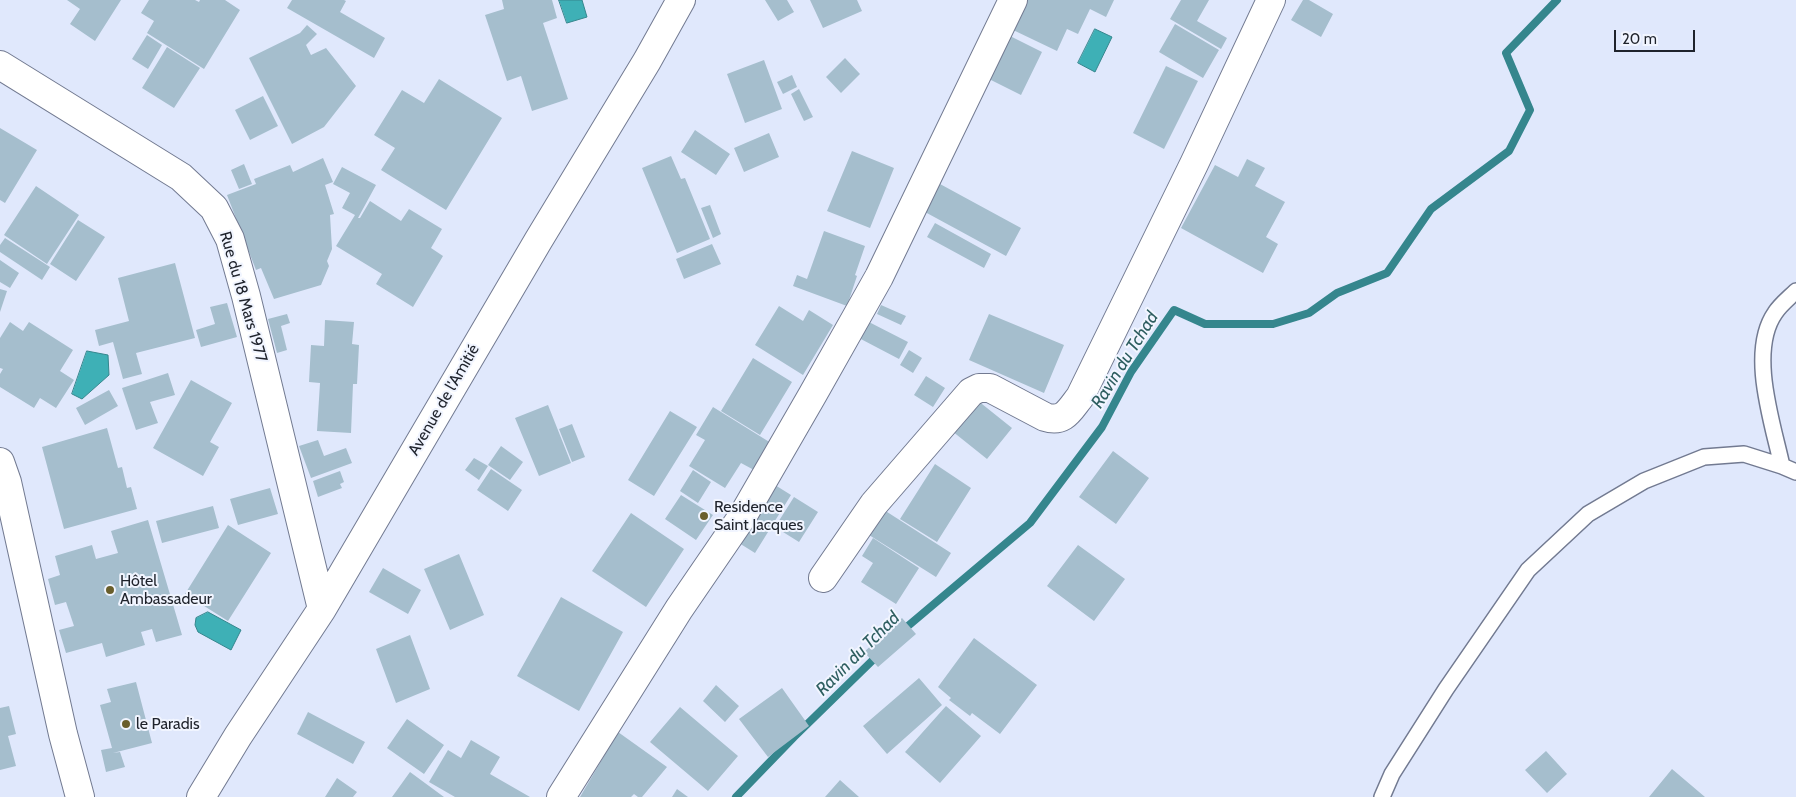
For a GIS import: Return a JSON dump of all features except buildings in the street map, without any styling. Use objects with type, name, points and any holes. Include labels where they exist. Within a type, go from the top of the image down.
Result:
[{"type":"street","name":"Avenue de l'Amitié","points":[[201,797],[238,736],[322,609],[538,240],[682,0]]},
{"type":"street","points":[[561,797],[679,609],[742,517],[813,394],[879,277],[1013,0]]},
{"type":"street","points":[[823,578],[874,504],[971,392],[979,388],[990,388],[1054,420],[1063,417],[1080,397],[1271,0]]},
{"type":"street","name":"Rue du 18 Mars 1977","points":[[0,65],[181,177],[214,208],[230,240],[246,296],[322,609]]},
{"type":"street","points":[[0,462],[63,734],[80,797]]},
{"type":"lane","points":[[1789,469],[1762,373],[1764,336],[1774,314],[1796,291]]},
{"type":"lane","points":[[1382,797],[1392,774],[1446,689],[1528,570],[1588,514],[1644,481],[1704,457],[1744,454],[1789,469]]},
{"type":"shaded area","points":[[559,0],[582,0],[587,17],[567,23]]},
{"type":"shaded area","points":[[1095,29],[1112,37],[1095,72],[1078,63]]},
{"type":"shaded area","points":[[87,351],[108,355],[109,375],[82,399],[72,394]]},
{"type":"shaded area","points":[[208,612],[241,630],[231,650],[198,632],[195,625],[196,618]]},
{"type":"waterway","name":"Ravin du Tchad","points":[[902,631],[1030,523],[1102,427],[1131,372],[1174,310],[1205,324],[1273,324],[1309,313],[1337,293],[1387,273],[1431,209],[1509,151],[1530,110],[1506,53],[1557,0]]},
{"type":"waterway","name":"Ravin du Tchad","points":[[736,797],[878,655]]},
{"type":"place","name":"Residence Saint Jacques","points":[[704,516]]},
{"type":"place","name":"Hôtel Ambassadeur","points":[[110,590]]},
{"type":"place","name":"le Paradis","points":[[126,724]]}]
